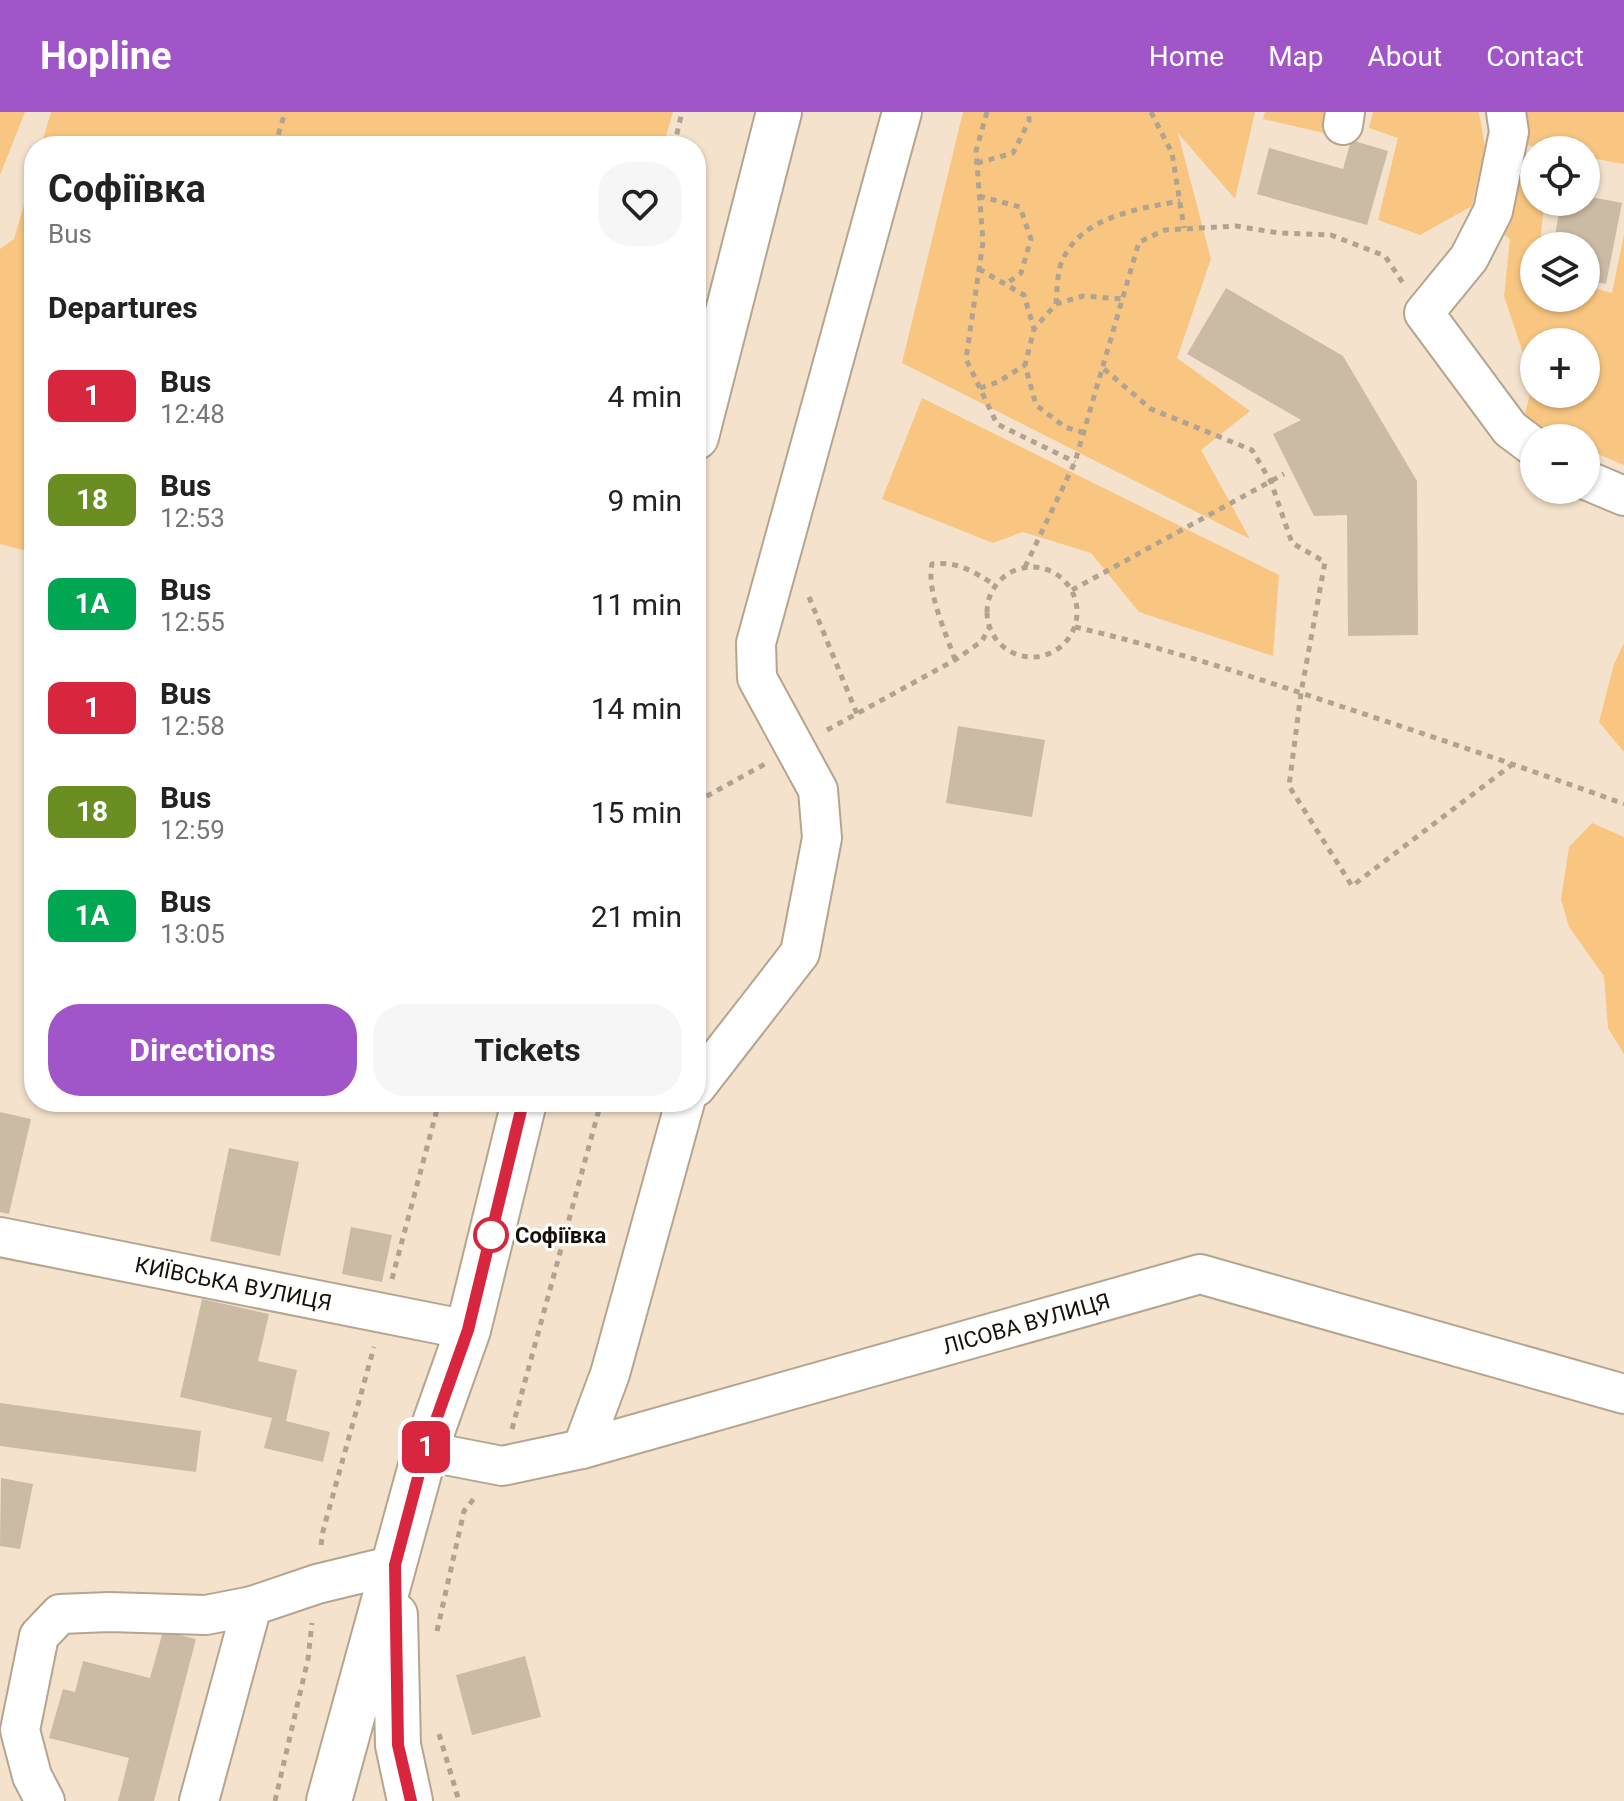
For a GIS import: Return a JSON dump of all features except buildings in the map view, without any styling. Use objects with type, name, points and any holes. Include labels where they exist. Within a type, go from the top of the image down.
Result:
[{"type":"main road","points":[[706,398],[779,112]]},
{"type":"main road","points":[[329,1801],[425,1451],[468,1330],[522,1112]]},
{"type":"main road","points":[[395,1565],[398,1745],[410,1801]]},
{"type":"street","points":[[706,1074],[800,953],[822,838],[818,790],[757,678],[756,643],[902,112]]},
{"type":"street","points":[[1506,112],[1509,132],[1493,211],[1469,258],[1424,313],[1510,429],[1520,436]]},
{"type":"street","points":[[1600,486],[1624,496]]},
{"type":"street","points":[[582,1449],[610,1374],[682,1112]]},
{"type":"street","name":"КИЇВСЬКА ВУЛИЦЯ","points":[[0,1237],[468,1330]]},
{"type":"street","name":"ЛІСОВА ВУЛИЦЯ","points":[[425,1451],[502,1466],[582,1449],[1200,1274],[1624,1394]]},
{"type":"street","points":[[45,1801],[32,1776],[20,1730],[39,1636],[60,1614],[206,1615],[252,1606],[317,1584],[395,1565]]},
{"type":"street","points":[[199,1801],[252,1606]]},
{"type":"path","points":[[278,136],[285,112]]},
{"type":"path","points":[[676,136],[682,112]]},
{"type":"path","points":[[987,112],[976,151],[983,242],[966,359],[997,424],[1075,462]]},
{"type":"path","points":[[977,163],[1013,153],[1029,121],[1029,112]]},
{"type":"path","points":[[1151,112],[1172,153],[1184,228]]},
{"type":"path","points":[[979,196],[1020,207],[1031,239],[1021,273],[1006,284]]},
{"type":"path","points":[[1056,304],[1060,265],[1082,232],[1130,211],[1180,201]]},
{"type":"path","points":[[1025,567],[1075,462],[1139,242],[1165,230],[1236,226],[1279,233],[1331,235],[1385,256],[1424,313]]},
{"type":"path","points":[[979,269],[1024,295],[1034,329]]},
{"type":"path","points":[[1084,433],[1065,427],[1036,405],[1025,365],[1034,329],[1056,304],[1083,296],[1123,299]]},
{"type":"path","points":[[980,388],[998,382],[1025,365]]},
{"type":"path","points":[[1104,369],[1151,409],[1252,450],[1271,482],[1292,543],[1325,562],[1301,693],[1289,786],[1352,886],[1514,763]]},
{"type":"path","points":[[1072,590],[1284,474]]},
{"type":"path","points":[[989,628],[982,641],[955,660],[932,588],[932,564],[946,562],[966,567],[995,585]]},
{"type":"path","points":[[1025,567],[1052,571],[1064,579],[1072,590],[1078,614],[1069,640],[1046,656],[1032,658],[1006,650],[989,628],[986,613],[995,585],[1014,570],[1025,567]]},
{"type":"path","points":[[812,587],[808,600],[857,714]]},
{"type":"path","points":[[1075,627],[1149,644],[1301,693],[1514,763],[1624,804]]},
{"type":"path","points":[[275,1801],[308,1659],[323,1531],[436,1112]]},
{"type":"shaded area","points":[[0,112],[25,112],[0,175]]},
{"type":"shaded area","points":[[51,112],[673,112],[666,136],[44,136]]},
{"type":"shaded area","points":[[963,112],[1255,112],[1235,199],[1178,133],[1211,259],[1177,358],[1250,411],[1201,450],[1250,539],[902,363]]},
{"type":"shaded area","points":[[1265,112],[1329,112],[1324,133],[1263,119]]},
{"type":"shaded area","points":[[1373,112],[1479,112],[1485,147],[1472,206],[1420,235],[1378,220],[1398,138],[1369,128]]},
{"type":"shaded area","points":[[1522,112],[1624,112],[1624,164],[1600,160],[1600,136],[1525,136]]},
{"type":"shaded area","points":[[1511,167],[1520,170],[1520,216],[1543,216],[1541,232],[1520,232],[1520,312],[1600,312],[1600,290],[1612,293],[1624,235],[1624,465],[1600,455],[1600,424],[1536,424],[1524,417],[1526,408],[1600,408],[1600,328],[1520,328],[1520,344],[1504,296],[1510,239],[1496,229]]},
{"type":"shaded area","points":[[24,205],[24,550],[0,544],[0,249],[14,239]]},
{"type":"shaded area","points":[[922,398],[1279,575],[1273,656],[1139,612],[1091,553],[1023,532],[993,543],[882,499]]},
{"type":"shaded area","points":[[1624,643],[1624,752],[1599,722],[1614,664]]},
{"type":"shaded area","points":[[1592,823],[1624,837],[1624,1054],[1608,1028],[1604,976],[1569,927],[1561,899],[1569,847]]},
{"type":"bus line","name":"1","points":[[411,1801],[398,1745],[395,1565],[425,1451],[468,1330],[521,1112]]},
{"type":"place","name":"Софіївка","points":[[491,1235]]}]
